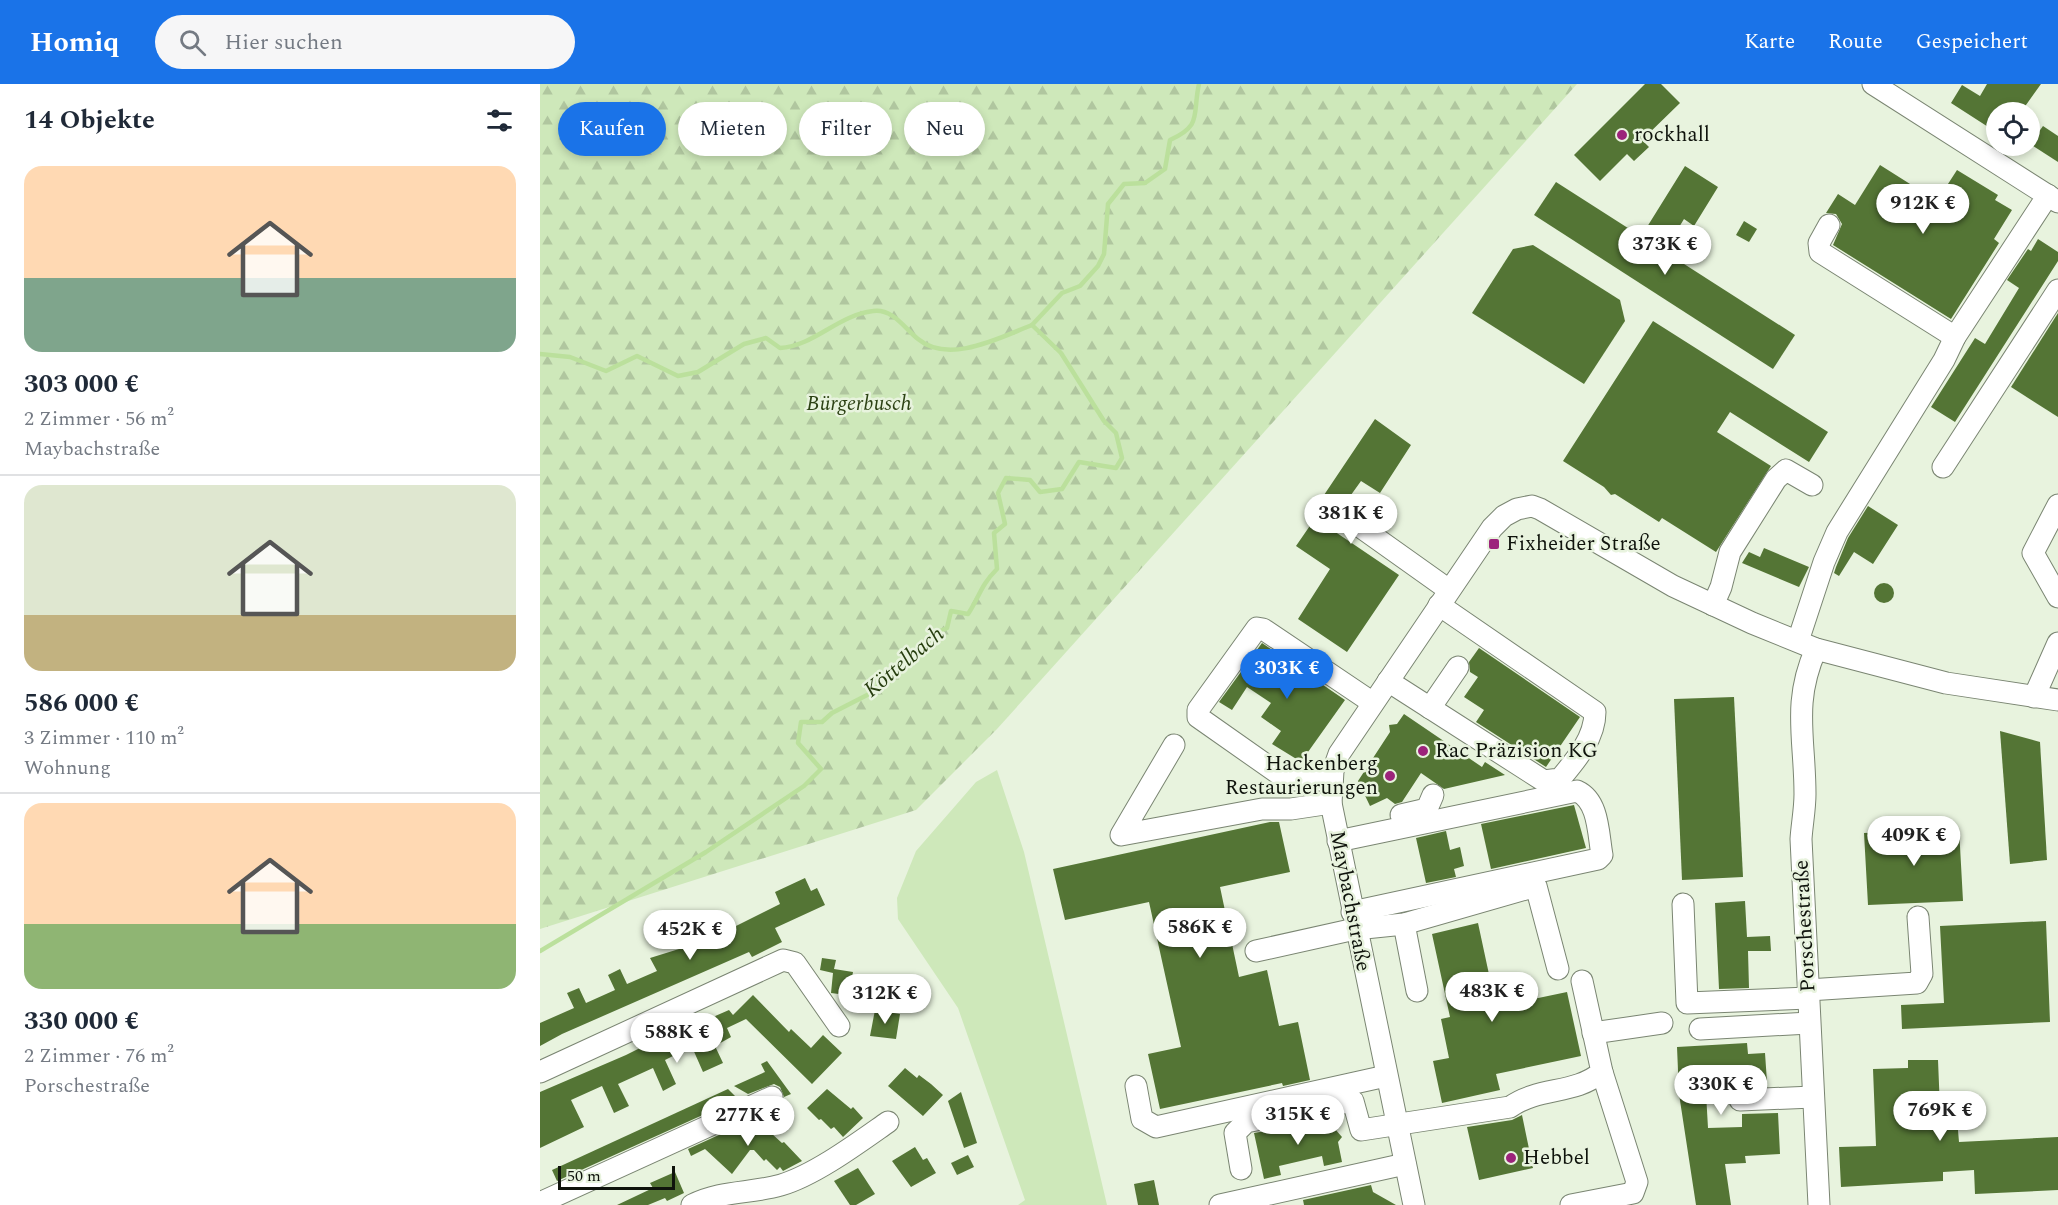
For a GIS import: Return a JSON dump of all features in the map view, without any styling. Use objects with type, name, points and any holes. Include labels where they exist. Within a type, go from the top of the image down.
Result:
[{"type":"street","points":[[1873,84],[2053,198]]},
{"type":"street","name":"Porschestraße","points":[[1819,1205],[1801,839],[1805,795],[1800,704],[1807,645],[1824,562],[1837,532],[1944,360],[1955,337],[2053,198]]},
{"type":"street","points":[[1829,225],[1819,243],[1820,252],[1955,337]]},
{"type":"street","points":[[1943,467],[2058,290]]},
{"type":"street","points":[[1812,485],[1786,470],[1776,479],[1726,560],[1721,587],[1713,604],[1807,645],[1946,683],[2058,700]]},
{"type":"street","points":[[2058,505],[2033,552],[2058,597]]},
{"type":"street","name":"Maybachstraße","points":[[1414,1205],[1331,803],[1332,780],[1339,754],[1492,528],[1504,516],[1517,509],[1532,506],[1548,513],[1673,586],[1713,604]]},
{"type":"street","points":[[1352,521],[1444,598],[1595,712],[1595,723],[1587,744],[1565,773],[1554,782],[1544,781],[1388,681]]},
{"type":"street","points":[[1332,780],[1294,780],[1282,776],[1198,717],[1198,710],[1257,628],[1263,629],[1373,703]]},
{"type":"street","points":[[2034,697],[2053,665],[2058,643]]},
{"type":"street","points":[[1430,708],[1458,667]]},
{"type":"street","points":[[1174,745],[1121,836],[1262,809],[1291,809],[1331,803]]},
{"type":"street","points":[[1256,951],[1354,920],[1598,860],[1602,855],[1593,806],[1588,796],[1577,791],[1337,835]]},
{"type":"street","points":[[1337,835],[1426,809],[1433,795]]},
{"type":"street","points":[[1354,920],[1404,924],[1536,886],[1558,969]]},
{"type":"street","points":[[1683,904],[1687,1003],[1917,983],[1922,974],[1918,917]]},
{"type":"street","points":[[1404,924],[1417,991]]},
{"type":"street","points":[[540,1072],[783,960],[795,963],[839,1026]]},
{"type":"street","points":[[1572,1205],[1634,1193],[1637,1182],[1602,1072],[1582,981]]},
{"type":"street","points":[[1593,1034],[1662,1023]]},
{"type":"street","points":[[1700,1029],[1809,1023]]},
{"type":"street","points":[[1241,1169],[1235,1133],[1246,1122],[1353,1101],[1361,1130],[1510,1107],[1525,1096],[1588,1083],[1602,1072]]},
{"type":"street","points":[[1136,1086],[1142,1119],[1156,1127],[1386,1076]]},
{"type":"street","points":[[544,1199],[772,1097]]},
{"type":"street","points":[[1740,1100],[1813,1097]]},
{"type":"street","points":[[692,1205],[720,1193],[763,1190],[792,1182],[816,1170],[888,1122]]},
{"type":"street","points":[[1221,1205],[1405,1164]]},
{"type":"green space","name":"Bürgerbusch","points":[[540,84],[1577,84],[997,729],[916,810],[540,929]]},
{"type":"green space","points":[[997,770],[1024,852],[1107,1205],[1018,1205],[1025,1200],[958,1008],[898,919],[897,898],[916,851],[976,782]]},
{"type":"building","points":[[1645,84],[1661,84],[1680,103],[1642,140],[1649,147],[1634,161],[1627,154],[1600,181],[1574,155]]},
{"type":"building","points":[[1987,84],[2041,84],[2028,102],[1986,102],[1986,126],[1951,103],[1962,85],[1980,96]]},
{"type":"building","points":[[2043,126],[2058,136],[2058,162],[2040,150],[2040,130]]},
{"type":"building","points":[[1880,165],[1937,201],[1957,170],[1998,195],[1995,200],[2012,210],[1994,239],[1999,243],[1951,319],[1833,245],[1842,224],[1836,214],[1826,213],[1838,194],[1855,205]]},
{"type":"building","points":[[1685,166],[1718,187],[1694,226],[1684,219],[1667,247],[1647,227]]},
{"type":"building","points":[[1556,182],[1795,335],[1773,369],[1534,215]]},
{"type":"building","points":[[1744,221],[1757,229],[1749,242],[1736,235]]},
{"type":"building","points":[[2038,239],[2058,252],[2058,261],[1955,422],[1931,407],[1975,338],[1985,344],[2019,288],[2007,280],[2028,249],[2031,251]]},
{"type":"building","points":[[1533,245],[1620,300],[1625,321],[1584,384],[1472,313],[1513,249]]},
{"type":"building","points":[[2058,313],[2058,417],[2011,387]]},
{"type":"building","points":[[1653,321],[1828,432],[1809,462],[1730,412],[1717,432],[1771,466],[1716,552],[1662,518],[1659,522],[1615,494],[1611,495],[1604,487],[1563,461]]},
{"type":"building","points":[[1375,419],[1411,445],[1380,493],[1361,481],[1328,527],[1399,575],[1347,652],[1298,619],[1330,569],[1296,546],[1327,501],[1322,498]]},
{"type":"building","points":[[1868,506],[1898,525],[1873,564],[1854,552],[1839,576],[1834,573],[1848,538]]},
{"type":"building","points":[[1764,548],[1809,567],[1799,587],[1742,563],[1749,552],[1760,557]]},
{"type":"building","points":[[1884,583],[1891,586],[1894,593],[1891,600],[1884,603],[1877,600],[1874,593],[1877,586]]},
{"type":"building","points":[[1262,643],[1345,700],[1303,759],[1298,760],[1272,744],[1281,731],[1261,717],[1271,703],[1247,687],[1232,710],[1219,702]]},
{"type":"building","points":[[1479,648],[1580,717],[1546,767],[1476,722],[1484,710],[1464,697],[1478,677],[1470,672],[1469,662]]},
{"type":"building","points":[[1734,697],[1743,877],[1682,880],[1674,699]]},
{"type":"building","points":[[1404,714],[1482,767],[1485,762],[1505,775],[1444,789],[1421,773],[1402,802],[1395,804],[1387,798],[1370,806],[1358,781],[1390,732],[1389,725],[1397,724]]},
{"type":"building","points":[[2000,731],[2040,742],[2047,860],[2010,864]]},
{"type":"building","points":[[1574,805],[1586,848],[1491,869],[1481,824]]},
{"type":"building","points":[[1270,822],[1279,822],[1290,872],[1220,887],[1239,977],[1267,970],[1279,1026],[1298,1022],[1310,1080],[1283,1086],[1282,1083],[1160,1109],[1148,1054],[1181,1047],[1149,902],[1065,920],[1053,869]]},
{"type":"building","points":[[1889,828],[1899,831],[1959,828],[1963,901],[1868,905],[1864,833],[1886,832]]},
{"type":"building","points":[[1446,831],[1450,850],[1460,847],[1464,866],[1454,869],[1456,877],[1426,883],[1416,838]]},
{"type":"building","points":[[805,878],[811,891],[817,888],[825,905],[775,928],[782,942],[752,957],[749,952],[562,1034],[540,1046],[540,1023],[574,1008],[567,993],[579,988],[586,1003],[615,990],[608,975],[620,969],[627,984],[657,971],[650,958],[679,949],[725,927],[726,931],[780,904],[775,892]]},
{"type":"building","points":[[1745,901],[1747,937],[1770,936],[1771,951],[1748,951],[1749,988],[1719,989],[1715,903]]},
{"type":"building","points":[[2046,921],[2050,1022],[1902,1029],[1901,1005],[1944,1003],[1940,926]]},
{"type":"building","points":[[1478,923],[1496,1007],[1567,992],[1581,1056],[1496,1074],[1500,1090],[1442,1103],[1433,1061],[1449,1058],[1441,1019],[1450,1017],[1432,934]]},
{"type":"building","points":[[822,958],[836,960],[834,969],[853,972],[851,983],[857,984],[854,996],[831,993],[833,973],[820,970]]},
{"type":"building","points":[[753,995],[789,1032],[791,1029],[811,1048],[823,1035],[842,1053],[812,1084],[746,1019],[727,1028],[731,1037],[715,1046],[723,1063],[703,1072],[692,1047],[665,1060],[676,1084],[663,1091],[653,1068],[618,1084],[629,1106],[614,1113],[602,1086],[571,1100],[584,1127],[540,1148],[540,1092],[626,1055],[688,1024],[690,1027],[729,1010],[733,1015]]},
{"type":"building","points":[[875,1010],[900,1014],[896,1039],[870,1036]]},
{"type":"building","points":[[1747,1043],[1748,1054],[1765,1053],[1767,1082],[1749,1083],[1750,1087],[1739,1087],[1731,1092],[1706,1093],[1708,1128],[1742,1127],[1742,1114],[1778,1113],[1780,1154],[1745,1156],[1746,1163],[1725,1164],[1731,1205],[1696,1205],[1679,1094],[1677,1047]]},
{"type":"building","points":[[1908,1060],[1938,1060],[1940,1109],[1956,1107],[1959,1142],[2058,1137],[2058,1190],[1975,1194],[1974,1170],[1943,1172],[1943,1181],[1841,1187],[1839,1147],[1876,1146],[1873,1069],[1908,1068]]},
{"type":"building","points":[[767,1061],[791,1094],[784,1097],[780,1087],[774,1084],[748,1094],[734,1086],[765,1072],[761,1064]]},
{"type":"building","points":[[905,1068],[917,1078],[919,1075],[943,1095],[923,1116],[888,1086]]},
{"type":"building","points":[[728,1089],[738,1099],[557,1181],[552,1170]]},
{"type":"building","points":[[827,1089],[851,1109],[853,1107],[863,1118],[843,1137],[834,1127],[831,1129],[807,1108]]},
{"type":"building","points":[[961,1092],[977,1143],[964,1148],[948,1101]]},
{"type":"building","points":[[1522,1115],[1533,1168],[1479,1180],[1467,1127],[1512,1120]]},
{"type":"building","points":[[1332,1118],[1335,1129],[1342,1137],[1338,1142],[1342,1162],[1324,1166],[1322,1156],[1279,1166],[1281,1175],[1264,1179],[1254,1133],[1272,1130],[1272,1134]]},
{"type":"building","points":[[754,1119],[769,1134],[771,1133],[782,1143],[784,1142],[802,1161],[783,1171],[780,1167],[777,1170],[754,1150],[750,1150],[732,1174],[705,1149],[691,1156],[688,1149]]},
{"type":"building","points":[[915,1147],[923,1160],[927,1158],[936,1173],[911,1187],[892,1161]]},
{"type":"building","points":[[968,1155],[974,1167],[957,1175],[951,1163]]},
{"type":"building","points":[[858,1168],[875,1194],[856,1205],[850,1205],[834,1181]]},
{"type":"building","points":[[675,1172],[684,1193],[667,1201],[665,1198],[648,1205],[617,1205],[653,1188],[650,1183]]},
{"type":"building","points":[[1154,1180],[1159,1205],[1138,1205],[1134,1184]]},
{"type":"building","points":[[1371,1185],[1373,1192],[1396,1205],[1304,1205],[1303,1200]]},
{"type":"waterway","name":"Köttelbach","points":[[540,951],[706,852],[804,786],[821,769],[798,743],[801,722],[822,722],[832,713],[873,692],[891,671],[922,653],[934,634],[947,628],[951,611],[968,614],[997,569],[994,533],[1005,524],[998,493],[1006,478],[1030,480],[1040,492],[1062,489],[1079,462],[1116,468],[1122,458],[1116,433],[1104,421],[1061,353],[1032,325],[1062,293],[1080,286],[1098,266],[1104,254],[1108,204],[1124,184],[1145,183],[1165,169],[1170,140],[1180,135],[1192,124],[1199,84]]},
{"type":"waterway","points":[[540,354],[570,357],[606,371],[637,356],[678,376],[698,372],[744,344],[766,338],[780,348],[792,346],[848,318],[873,311],[893,316],[918,339],[931,346],[945,349],[960,349],[990,342],[1032,325]]},
{"type":"place","name":"rockhall","points":[[1622,135]]},
{"type":"place","name":"Fixheider Straße","points":[[1494,544]]},
{"type":"place","name":"Rac Präzision KG","points":[[1423,751]]},
{"type":"place","name":"Hackenberg Restaurierungen","points":[[1390,776]]},
{"type":"place","name":"Hebbel","points":[[1511,1158]]}]
